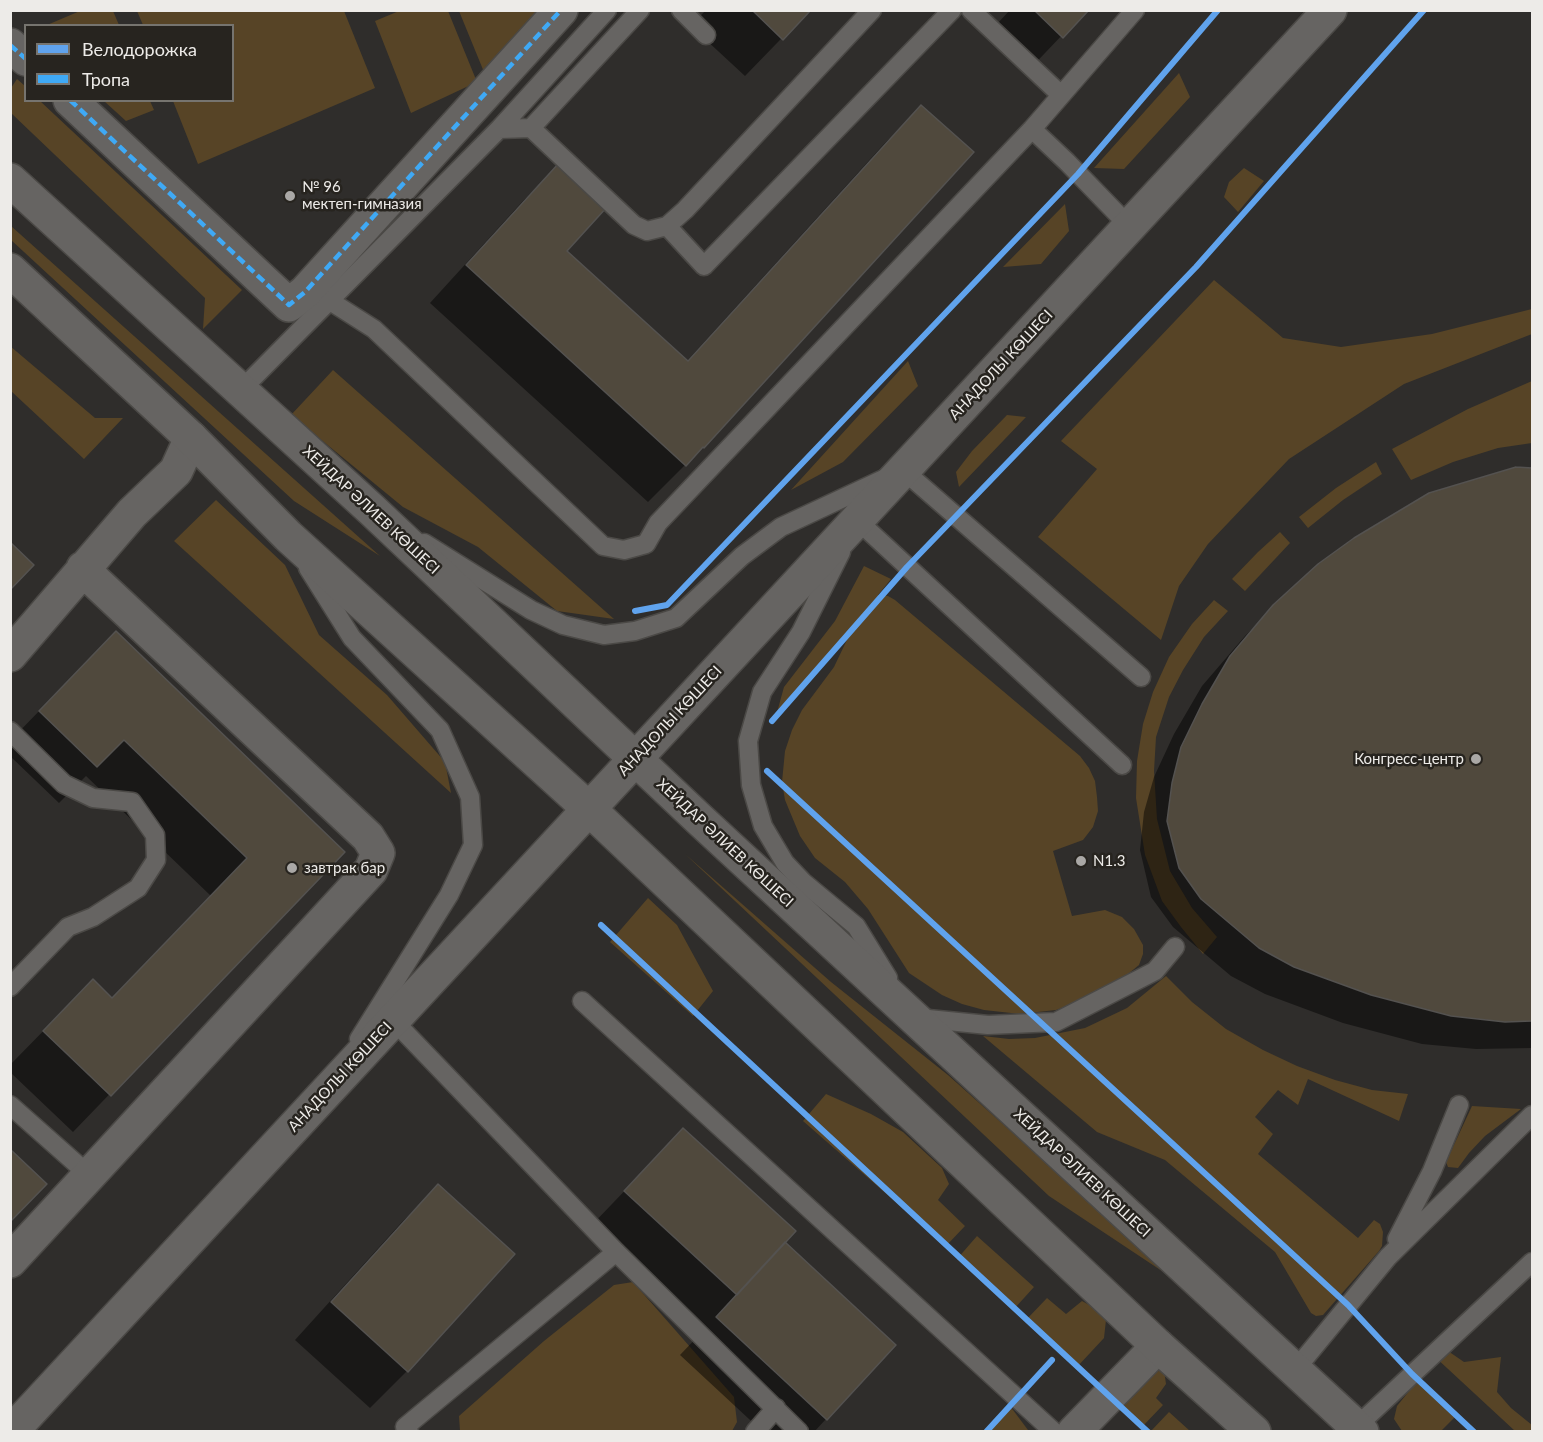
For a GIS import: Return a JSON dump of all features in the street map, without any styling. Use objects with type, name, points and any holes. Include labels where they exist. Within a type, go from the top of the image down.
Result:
[{"type":"street","points":[[72,102],[290,306],[561,10]]},
{"type":"street","name":"АНАДОЛЫ КӨШЕСІ","points":[[11,1431],[1330,10]]},
{"type":"street","points":[[10,45],[24,57]]},
{"type":"street","name":"ХЕЙДАР ӘЛИЕВ КӨШЕСІ","points":[[10,180],[372,510],[698,818],[1359,1429]]},
{"type":"street","points":[[10,270],[191,438],[288,536],[589,809],[1158,1346],[1254,1431]]},
{"type":"street","points":[[10,655],[132,513],[176,471],[191,438]]},
{"type":"street","points":[[10,1261],[371,870],[378,853],[368,837],[83,568]]},
{"type":"street","points":[[1074,1431],[1158,1346]]},
{"type":"lane","points":[[241,390],[499,129],[607,10]]},
{"type":"lane","points":[[531,129],[640,10]]},
{"type":"lane","points":[[681,10],[706,35]]},
{"type":"lane","points":[[499,129],[531,129],[634,225],[647,231],[667,226],[685,210],[872,10]]},
{"type":"lane","points":[[667,226],[704,266],[952,10]]},
{"type":"lane","points":[[971,10],[1061,95]]},
{"type":"lane","points":[[330,301],[374,329],[603,546],[624,550],[646,544],[658,523],[1032,129],[1135,10]]},
{"type":"lane","points":[[1032,129],[1130,226]]},
{"type":"lane","points":[[372,510],[531,610],[563,625],[604,635],[635,631],[676,618],[742,556],[781,527],[903,470],[1141,677]]},
{"type":"lane","points":[[1122,765],[857,520],[801,632],[762,692],[748,741],[751,785],[763,826],[785,863],[803,882],[856,926],[872,955],[915,1017],[988,1024],[1056,1022],[1155,971],[1175,947]]},
{"type":"lane","points":[[288,536],[352,638],[440,730],[470,797],[472,825],[473,845],[449,895],[323,1095]]},
{"type":"lane","points":[[10,731],[64,784],[93,798],[132,802],[155,835],[156,860],[138,888],[93,917],[68,927],[10,987]]},
{"type":"lane","points":[[582,1001],[1054,1431]]},
{"type":"lane","points":[[393,1020],[616,1252],[799,1431]]},
{"type":"lane","points":[[10,1105],[89,1175]]},
{"type":"lane","points":[[1388,1257],[1432,1171],[1459,1105]]},
{"type":"lane","points":[[1295,1370],[1388,1257],[1533,1115]]},
{"type":"lane","points":[[410,1431],[405,1427],[616,1252]]},
{"type":"lane","points":[[1359,1429],[1531,1265]]},
{"type":"lane","points":[[755,1431],[776,1408]]},
{"type":"shaded area","points":[[80,11],[113,11],[119,24],[49,24]]},
{"type":"shaded area","points":[[137,11],[344,11],[375,88],[198,164],[173,102],[234,102],[234,24],[143,24]]},
{"type":"shaded area","points":[[399,11],[448,11],[477,82],[411,113],[375,21]]},
{"type":"shaded area","points":[[459,11],[539,11],[484,72]]},
{"type":"shaded area","points":[[1179,73],[1190,97],[1124,169],[1094,168]]},
{"type":"shaded area","points":[[17,79],[24,85],[24,102],[41,102],[242,290],[203,329],[205,298],[11,113],[11,88]]},
{"type":"shaded area","points":[[105,102],[150,102],[154,110],[126,121]]},
{"type":"shaded area","points":[[1244,168],[1264,181],[1238,212],[1224,197],[1229,182]]},
{"type":"shaded area","points":[[1065,204],[1069,231],[1041,264],[1003,267]]},
{"type":"shaded area","points":[[11,226],[380,556],[294,501],[11,240]]},
{"type":"shaded area","points":[[1214,280],[1283,338],[1341,347],[1432,334],[1532,309],[1532,334],[1404,384],[1289,459],[1208,544],[1179,586],[1161,640],[1038,537],[1097,469],[1061,441]]},
{"type":"shaded area","points":[[10,346],[95,418],[123,418],[84,459],[11,391]]},
{"type":"shaded area","points":[[908,361],[918,386],[843,462],[791,490]]},
{"type":"shaded area","points":[[333,370],[614,619],[557,611],[478,547],[403,507],[291,415]]},
{"type":"shaded area","points":[[1532,381],[1532,443],[1498,448],[1453,462],[1411,480],[1392,449],[1468,409]]},
{"type":"shaded area","points":[[1007,415],[1026,417],[959,487],[956,472],[972,451]]},
{"type":"shaded area","points":[[1376,462],[1382,474],[1343,500],[1308,528],[1299,517],[1336,488]]},
{"type":"shaded area","points":[[216,500],[285,565],[319,635],[387,695],[445,762],[451,793],[174,541]]},
{"type":"shaded area","points":[[1280,532],[1290,543],[1245,591],[1232,579]]},
{"type":"shaded area","points":[[864,566],[891,579],[878,595],[888,596],[895,600],[1080,756],[1089,768],[1095,781],[1098,811],[1093,827],[1083,840],[1053,851],[1072,916],[1105,910],[1122,917],[1134,929],[1143,945],[1139,965],[1117,983],[1090,998],[1056,1010],[1020,1014],[984,1010],[942,995],[909,973],[868,909],[845,882],[815,858],[800,836],[785,800],[782,782],[785,751],[802,710],[834,667],[855,623],[776,716],[784,687],[835,621]]},
{"type":"shaded area","points":[[1214,600],[1228,611],[1204,637],[1169,697],[1156,737],[1154,771],[1157,819],[1170,871],[1192,908],[1217,937],[1203,954],[1162,901],[1145,855],[1136,798],[1137,761],[1143,724],[1153,692],[1169,657],[1192,624]]},
{"type":"shaded area","points":[[685,854],[831,982],[948,1075],[1183,1285],[1049,1196]]},
{"type":"shaded area","points":[[648,898],[677,925],[713,991],[693,1016],[610,942]]},
{"type":"shaded area","points":[[1166,976],[1192,1002],[1226,1029],[1263,1050],[1335,1080],[1372,1090],[1408,1094],[1399,1121],[1308,1079],[1298,1105],[1278,1090],[1255,1117],[1273,1134],[1258,1154],[1358,1238],[1374,1220],[1380,1224],[1383,1232],[1382,1246],[1379,1251],[1323,1315],[1316,1316],[1311,1313],[1275,1252],[1165,1160],[1097,1132],[983,1036],[1009,1039],[1035,1038],[1085,1028],[1127,1008]]},
{"type":"shaded area","points":[[826,1094],[871,1114],[903,1132],[942,1168],[949,1184],[938,1200],[965,1226],[946,1246],[803,1121]]},
{"type":"shaded area","points":[[1472,1106],[1521,1109],[1485,1136],[1458,1168],[1448,1167],[1446,1162]]},
{"type":"shaded area","points":[[977,1236],[1034,1287],[1014,1309],[957,1259]]},
{"type":"shaded area","points":[[633,1282],[734,1397],[737,1422],[732,1431],[460,1431],[459,1416],[544,1341],[614,1285]]},
{"type":"shaded area","points":[[1047,1298],[1066,1314],[1082,1301],[1093,1307],[1106,1320],[1104,1338],[1077,1367],[1026,1320]]},
{"type":"shaded area","points":[[1448,1351],[1464,1362],[1501,1357],[1497,1392],[1511,1408],[1532,1425],[1532,1431],[1515,1431],[1434,1356]]},
{"type":"shaded area","points":[[1151,1356],[1164,1370],[1166,1384],[1156,1398],[1163,1405],[1142,1427],[1109,1396]]},
{"type":"shaded area","points":[[1418,1380],[1457,1415],[1441,1431],[1402,1431],[1394,1419],[1397,1406]]},
{"type":"shaded area","points":[[1010,1406],[1028,1430],[986,1431]]},
{"type":"shaded area","points":[[1169,1412],[1190,1431],[1151,1431]]},
{"type":"building","points":[[752,10],[811,10],[783,40]]},
{"type":"building","points":[[1034,10],[1089,10],[1063,38]]},
{"type":"building","points":[[921,105],[974,152],[686,466],[466,265],[559,163],[607,207],[567,251],[688,361]]},
{"type":"building","points":[[1516,467],[1532,468],[1532,1021],[1505,1022],[1451,1016],[1371,995],[1294,967],[1259,948],[1201,899],[1179,868],[1167,821],[1172,783],[1181,747],[1202,704],[1230,656],[1273,605],[1318,564],[1354,538],[1429,493]]},
{"type":"building","points":[[10,542],[34,565],[10,590]]},
{"type":"building","points":[[116,631],[345,852],[111,1096],[43,1031],[93,979],[112,998],[247,858],[124,740],[97,767],[39,711]]},
{"type":"building","points":[[683,1128],[796,1231],[737,1295],[624,1191]]},
{"type":"building","points":[[10,1149],[47,1184],[10,1222]]},
{"type":"building","points":[[438,1184],[515,1254],[408,1372],[331,1302]]},
{"type":"building","points":[[785,1242],[896,1345],[827,1420],[716,1317]]},
{"type":"marked path","points":[[72,102],[289,305],[305,292],[561,10]]},
{"type":"marked path","points":[[10,45],[24,57]]},
{"type":"cycle path","points":[[635,611],[667,605],[1078,174],[1218,10]]},
{"type":"cycle path","points":[[772,721],[907,567],[1196,267],[1424,10]]},
{"type":"cycle path","points":[[767,771],[1348,1305],[1412,1374],[1474,1432]]},
{"type":"cycle path","points":[[601,925],[1148,1432]]},
{"type":"cycle path","points":[[986,1432],[1052,1360]]},
{"type":"place","name":"№ 96 мектеп-гимназия","points":[[290,196]]},
{"type":"place","name":"Конгресс-центр","points":[[1476,759]]},
{"type":"place","name":"N1.3","points":[[1081,861]]},
{"type":"place","name":"завтрак бар","points":[[292,868]]}]
